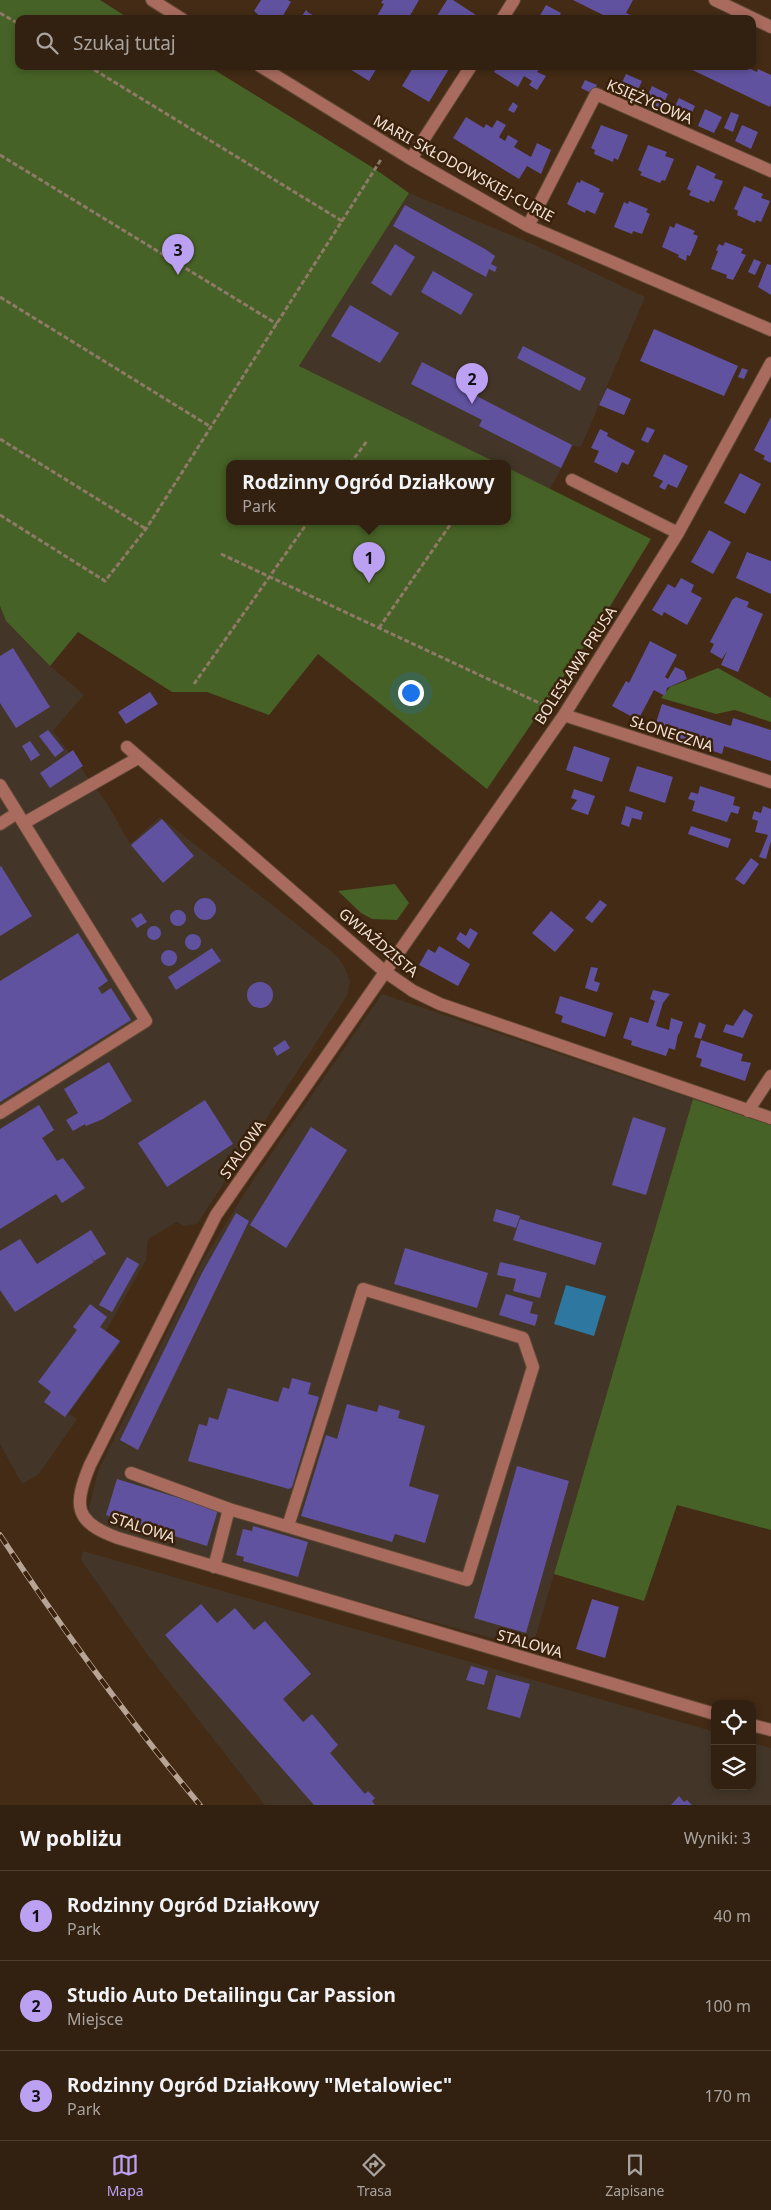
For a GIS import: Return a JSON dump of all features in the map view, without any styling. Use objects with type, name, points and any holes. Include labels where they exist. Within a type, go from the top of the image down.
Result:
[{"type":"street","points":[[152,0],[176,15]]},
{"type":"street","points":[[505,15],[514,0]]},
{"type":"street","points":[[715,0],[746,15]]},
{"type":"street","points":[[756,20],[771,27]]},
{"type":"street","name":"MARII SKŁODOWSKIEJ-CURIE","points":[[266,70],[411,159],[528,226],[771,330]]},
{"type":"street","points":[[411,159],[468,70]]},
{"type":"street","name":"KSIĘŻYCOWA","points":[[528,226],[596,94],[771,171]]},
{"type":"street","name":"BOLESŁAWA PRUSA","points":[[384,971],[564,715],[678,533],[771,363]]},
{"type":"street","points":[[572,480],[678,533]]},
{"type":"street","name":"SŁONECZNA","points":[[564,715],[771,782]]},
{"type":"street","name":"GWIAŹDZISTA","points":[[127,747],[384,971],[413,991],[440,1004],[771,1118]]},
{"type":"street","points":[[0,824],[21,818],[138,758]]},
{"type":"street","points":[[0,785],[146,1021],[0,1113]]},
{"type":"street","name":"STALOWA","points":[[384,971],[216,1215],[90,1465],[83,1483],[81,1507],[85,1519],[93,1527],[118,1538],[711,1713]]},
{"type":"street","points":[[748,1110],[771,1076]]},
{"type":"street","points":[[131,1473],[229,1508],[288,1526],[466,1580],[533,1366],[523,1338],[363,1289],[288,1526]]},
{"type":"street","points":[[214,1567],[229,1508]]},
{"type":"street","points":[[756,1726],[771,1730]]},
{"type":"path","points":[[0,13],[15,22]]},
{"type":"path","points":[[95,70],[342,221]]},
{"type":"path","points":[[0,155],[276,324]]},
{"type":"path","points":[[0,515],[105,581],[146,529],[375,169]]},
{"type":"path","points":[[0,297],[211,427]]},
{"type":"path","points":[[0,440],[146,529]]},
{"type":"path","points":[[353,460],[367,441]]},
{"type":"path","points":[[194,684],[268,575],[306,525]]},
{"type":"path","points":[[379,628],[450,525]]},
{"type":"path","points":[[221,554],[544,705]]},
{"type":"shaded area","points":[[409,193],[535,245],[645,297],[581,447],[573,446],[549,491],[511,472],[511,460],[487,460],[299,366]]},
{"type":"shaded area","points":[[0,606],[6,621],[50,666],[84,695],[53,731],[107,803],[130,844],[160,817],[337,956],[345,968],[350,981],[347,996],[197,1224],[184,1226],[177,1222],[148,1239],[146,1260],[106,1331],[121,1342],[69,1413],[77,1419],[39,1474],[22,1484],[0,1444]]},
{"type":"shaded area","points":[[382,994],[693,1099],[532,1649],[106,1532],[88,1512],[98,1471],[202,1262],[253,1180]]},
{"type":"shaded area","points":[[83,1551],[711,1731],[711,1790],[756,1790],[756,1744],[771,1748],[771,1805],[265,1805],[147,1654],[81,1560]]},
{"type":"green space","points":[[0,0],[100,0],[124,15],[15,15],[15,70],[214,70],[375,169],[409,193],[299,366],[491,460],[226,460],[226,525],[511,525],[511,469],[651,539],[598,626],[487,789],[318,654],[269,715],[207,692],[172,692],[78,632],[50,666],[6,621],[0,606]]},
{"type":"green space","points":[[718,668],[771,698],[771,722],[735,710],[716,714],[661,698],[670,687]]},
{"type":"green space","points":[[395,884],[409,903],[397,920],[372,919],[361,913],[338,891]]},
{"type":"green space","points":[[693,1099],[771,1125],[771,1530],[677,1505],[644,1601],[554,1574]]},
{"type":"water","points":[[566,1285],[606,1296],[594,1336],[554,1324]]},
{"type":"building","points":[[261,0],[288,0],[291,2],[283,15],[258,15],[254,11]]},
{"type":"building","points":[[383,0],[419,0],[410,15],[378,15],[384,4],[381,3]]},
{"type":"building","points":[[447,0],[453,0],[476,15],[438,15]]},
{"type":"building","points":[[573,0],[633,0],[626,13],[630,15],[603,15]]},
{"type":"building","points":[[546,5],[561,13],[560,15],[540,15]]},
{"type":"building","points":[[306,10],[313,15],[303,15]]},
{"type":"building","points":[[758,69],[771,75],[770,107],[692,70],[753,70],[757,72]]},
{"type":"building","points":[[351,70],[376,70],[369,81]]},
{"type":"building","points":[[412,70],[448,70],[429,102],[402,86]]},
{"type":"building","points":[[495,70],[538,70],[537,72],[546,76],[537,90],[529,85],[532,81],[524,76],[518,87],[494,72]]},
{"type":"building","points":[[626,74],[642,81],[634,98],[618,91]]},
{"type":"building","points":[[585,80],[597,85],[593,94],[581,88]]},
{"type":"building","points":[[652,86],[668,94],[661,110],[644,103]]},
{"type":"building","points":[[679,98],[695,106],[688,122],[671,114]]},
{"type":"building","points":[[513,102],[518,106],[514,113],[508,110]]},
{"type":"building","points":[[705,109],[722,117],[714,133],[698,126]]},
{"type":"building","points":[[731,112],[739,115],[733,132],[724,128]]},
{"type":"building","points":[[466,117],[484,128],[486,124],[492,128],[497,120],[506,125],[499,137],[505,141],[508,135],[518,141],[514,147],[531,157],[537,143],[551,150],[541,174],[527,166],[519,179],[453,138]]},
{"type":"building","points":[[601,125],[628,135],[618,160],[614,158],[613,162],[594,154],[595,150],[591,148]]},
{"type":"building","points":[[742,125],[758,132],[751,149],[735,141]]},
{"type":"building","points":[[648,145],[667,152],[665,156],[674,159],[665,181],[662,180],[660,183],[640,175],[642,172],[638,170]]},
{"type":"building","points":[[697,165],[716,174],[714,178],[723,181],[714,202],[710,200],[709,203],[689,195],[691,191],[687,189]]},
{"type":"building","points":[[581,180],[600,189],[599,192],[604,193],[595,214],[586,210],[585,213],[567,204],[577,182],[580,183]]},
{"type":"building","points":[[744,186],[763,194],[761,198],[770,201],[761,222],[756,220],[755,223],[737,215],[738,211],[734,209]]},
{"type":"building","points":[[629,201],[648,209],[646,212],[650,214],[642,234],[633,231],[632,234],[614,227],[624,202],[628,204]]},
{"type":"building","points":[[405,205],[495,256],[491,264],[497,267],[495,272],[489,269],[486,277],[393,226]]},
{"type":"building","points":[[676,223],[695,231],[693,234],[698,236],[690,256],[687,255],[686,261],[678,257],[679,255],[662,247],[670,226],[674,228]]},
{"type":"building","points":[[725,242],[743,249],[741,253],[746,255],[733,280],[726,278],[727,275],[711,269],[719,244],[723,246]]},
{"type":"building","points":[[395,244],[415,257],[391,296],[371,283]]},
{"type":"building","points":[[754,259],[761,262],[755,275],[748,272]]},
{"type":"building","points":[[767,264],[771,265],[771,295],[758,287]]},
{"type":"building","points":[[433,271],[473,294],[461,315],[421,292]]},
{"type":"building","points":[[350,305],[399,333],[380,363],[331,336]]},
{"type":"building","points":[[654,329],[738,366],[724,396],[640,361]]},
{"type":"building","points":[[523,346],[586,378],[580,391],[517,358]]},
{"type":"building","points":[[422,362],[463,383],[461,388],[572,445],[561,468],[479,426],[482,420],[411,384]]},
{"type":"building","points":[[742,368],[748,370],[744,379],[738,377]]},
{"type":"building","points":[[607,388],[631,399],[624,415],[599,405]]},
{"type":"building","points":[[771,417],[771,463],[763,459],[765,456],[754,450]]},
{"type":"building","points":[[647,427],[655,430],[648,443],[641,440]]},
{"type":"building","points":[[600,429],[608,433],[607,436],[635,451],[628,465],[622,462],[617,473],[594,462],[599,451],[591,448]]},
{"type":"building","points":[[664,454],[688,466],[677,488],[668,484],[665,490],[659,487],[663,481],[653,476]]},
{"type":"building","points":[[740,473],[761,484],[745,514],[724,503]]},
{"type":"building","points":[[709,530],[731,542],[713,574],[691,562]]},
{"type":"building","points":[[747,552],[771,561],[771,594],[736,578]]},
{"type":"building","points":[[681,578],[694,585],[691,592],[702,598],[687,625],[664,612],[662,616],[652,610],[668,584],[675,588]]},
{"type":"building","points":[[736,597],[749,602],[747,607],[763,614],[738,672],[721,665],[727,651],[722,659],[710,652],[714,644],[710,642],[732,600]]},
{"type":"building","points":[[650,641],[677,655],[665,677],[668,679],[675,667],[684,671],[687,679],[667,688],[665,696],[654,690],[638,720],[612,706],[626,681],[629,683]]},
{"type":"building","points":[[13,648],[50,707],[16,728],[0,703],[0,656]]},
{"type":"building","points":[[150,692],[158,704],[126,724],[118,712]]},
{"type":"building","points":[[662,704],[731,726],[733,718],[771,730],[771,761],[724,746],[722,754],[653,732]]},
{"type":"building","points":[[48,730],[64,750],[55,757],[39,736]]},
{"type":"building","points":[[30,741],[40,755],[31,761],[22,746]]},
{"type":"building","points":[[574,746],[610,758],[602,782],[566,770]]},
{"type":"building","points":[[73,750],[83,766],[50,788],[40,773]]},
{"type":"building","points":[[637,766],[673,777],[665,803],[629,791]]},
{"type":"building","points":[[700,786],[735,797],[733,805],[740,807],[738,814],[731,812],[727,822],[692,811],[695,801],[688,799],[691,792],[698,794]]},
{"type":"building","points":[[574,789],[595,796],[588,815],[571,809],[577,800],[571,798]]},
{"type":"building","points":[[626,806],[643,812],[641,820],[632,818],[629,827],[621,824]]},
{"type":"building","points":[[763,806],[771,809],[771,841],[766,859],[759,857],[768,835],[755,832],[758,821],[752,819],[754,811],[761,813]]},
{"type":"building","points":[[162,819],[194,856],[163,883],[131,845]]},
{"type":"building","points":[[691,826],[731,839],[728,848],[688,834]]},
{"type":"building","points":[[751,858],[759,864],[744,885],[735,879]]},
{"type":"building","points":[[0,867],[32,916],[0,936]]},
{"type":"building","points":[[205,898],[213,901],[216,909],[213,917],[205,920],[197,917],[194,909],[197,901]]},
{"type":"building","points":[[600,900],[607,905],[592,923],[585,918]]},
{"type":"building","points":[[178,910],[186,918],[178,926],[170,918]]},
{"type":"building","points":[[551,911],[574,930],[555,952],[532,933]]},
{"type":"building","points":[[141,913],[147,922],[137,928],[131,919]]},
{"type":"building","points":[[151,926],[157,926],[161,933],[157,940],[151,940],[147,936],[147,930]]},
{"type":"building","points":[[470,928],[478,933],[469,949],[456,939],[460,932],[466,936]]},
{"type":"building","points":[[78,933],[108,981],[98,988],[102,994],[111,988],[131,1020],[0,1102],[0,981]]},
{"type":"building","points":[[193,934],[199,936],[201,942],[199,948],[193,950],[187,948],[185,942],[187,936]]},
{"type":"building","points":[[439,946],[470,964],[458,986],[419,965],[428,949],[435,953]]},
{"type":"building","points":[[212,948],[221,961],[176,990],[168,977]]},
{"type":"building","points":[[169,950],[177,958],[169,966],[161,958]]},
{"type":"building","points":[[591,967],[598,968],[594,981],[600,983],[597,992],[585,988]]},
{"type":"building","points":[[260,982],[269,986],[273,995],[269,1004],[260,1008],[251,1004],[247,995],[251,986]]},
{"type":"building","points":[[653,990],[670,994],[663,1003],[656,1026],[669,1030],[671,1018],[683,1022],[678,1034],[675,1050],[669,1048],[666,1056],[631,1045],[632,1041],[623,1038],[630,1017],[648,1023],[655,1001],[650,999]]},
{"type":"building","points":[[560,996],[613,1013],[605,1037],[561,1022],[563,1016],[555,1013]]},
{"type":"building","points":[[744,1009],[753,1015],[743,1038],[723,1032],[726,1024],[733,1026]]},
{"type":"building","points":[[699,1022],[706,1025],[701,1039],[694,1037]]},
{"type":"building","points":[[285,1040],[290,1048],[277,1056],[273,1048]]},
{"type":"building","points":[[701,1040],[743,1054],[741,1061],[751,1063],[745,1081],[700,1066],[702,1059],[696,1057]]},
{"type":"building","points":[[109,1062],[132,1101],[103,1119],[86,1126],[85,1124],[73,1131],[66,1120],[78,1113],[64,1089]]},
{"type":"building","points":[[205,1100],[233,1144],[167,1187],[138,1143]]},
{"type":"building","points":[[39,1105],[54,1130],[42,1138],[57,1161],[63,1158],[85,1188],[62,1203],[56,1194],[0,1229],[0,1129]]},
{"type":"building","points":[[633,1117],[666,1128],[646,1195],[612,1185]]},
{"type":"building","points":[[311,1127],[347,1150],[286,1248],[250,1225]]},
{"type":"building","points":[[496,1209],[520,1216],[516,1228],[493,1221]]},
{"type":"building","points":[[236,1213],[249,1221],[138,1450],[120,1440],[202,1273]]},
{"type":"building","points":[[520,1219],[602,1243],[595,1265],[513,1240]]},
{"type":"building","points":[[91,1230],[106,1254],[94,1261],[88,1251],[94,1262],[15,1312],[0,1290],[0,1251],[20,1239],[37,1264]]},
{"type":"building","points":[[405,1248],[488,1273],[477,1308],[394,1284]]},
{"type":"building","points":[[127,1257],[139,1264],[112,1312],[99,1305]]},
{"type":"building","points":[[500,1262],[547,1273],[540,1298],[513,1291],[516,1279],[497,1275]]},
{"type":"building","points":[[506,1294],[533,1302],[530,1313],[538,1315],[535,1326],[499,1315]]},
{"type":"building","points":[[90,1304],[107,1317],[100,1327],[120,1341],[65,1417],[44,1402],[51,1392],[38,1382],[77,1330],[73,1327]]},
{"type":"building","points":[[292,1378],[311,1383],[308,1394],[319,1397],[292,1487],[289,1489],[188,1461],[199,1424],[207,1426],[209,1417],[218,1420],[228,1388],[278,1402],[283,1387],[289,1389]]},
{"type":"building","points":[[347,1404],[377,1412],[379,1405],[400,1411],[398,1418],[425,1426],[409,1486],[439,1495],[425,1543],[395,1534],[392,1542],[301,1516],[326,1435],[337,1439]]},
{"type":"building","points":[[517,1466],[569,1481],[526,1633],[474,1618]]},
{"type":"building","points":[[117,1479],[218,1510],[207,1546],[106,1515]]},
{"type":"building","points":[[253,1526],[308,1542],[298,1577],[243,1561],[244,1557],[236,1555],[243,1529],[252,1531]]},
{"type":"building","points":[[592,1599],[619,1607],[605,1658],[576,1649]]},
{"type":"building","points":[[201,1604],[217,1623],[235,1608],[254,1630],[265,1621],[311,1674],[283,1699],[303,1722],[312,1714],[338,1745],[330,1753],[365,1794],[368,1791],[375,1798],[372,1801],[375,1805],[314,1805],[165,1635]]},
{"type":"building","points":[[471,1666],[488,1671],[484,1685],[466,1680]]},
{"type":"building","points":[[496,1675],[530,1684],[520,1718],[487,1709]]},
{"type":"building","points":[[679,1796],[684,1802],[687,1800],[692,1805],[671,1805]]},
{"type":"railway","points":[[0,1535],[96,1673],[200,1805]]},
{"type":"place","name":"Rodzinny Ogród Działkowy \"Metalowiec\"","points":[[178,275]]},
{"type":"place","name":"Studio Auto Detailingu Car Passion","points":[[472,404]]},
{"type":"place","name":"Rodzinny Ogród Działkowy","points":[[369,583]]}]
